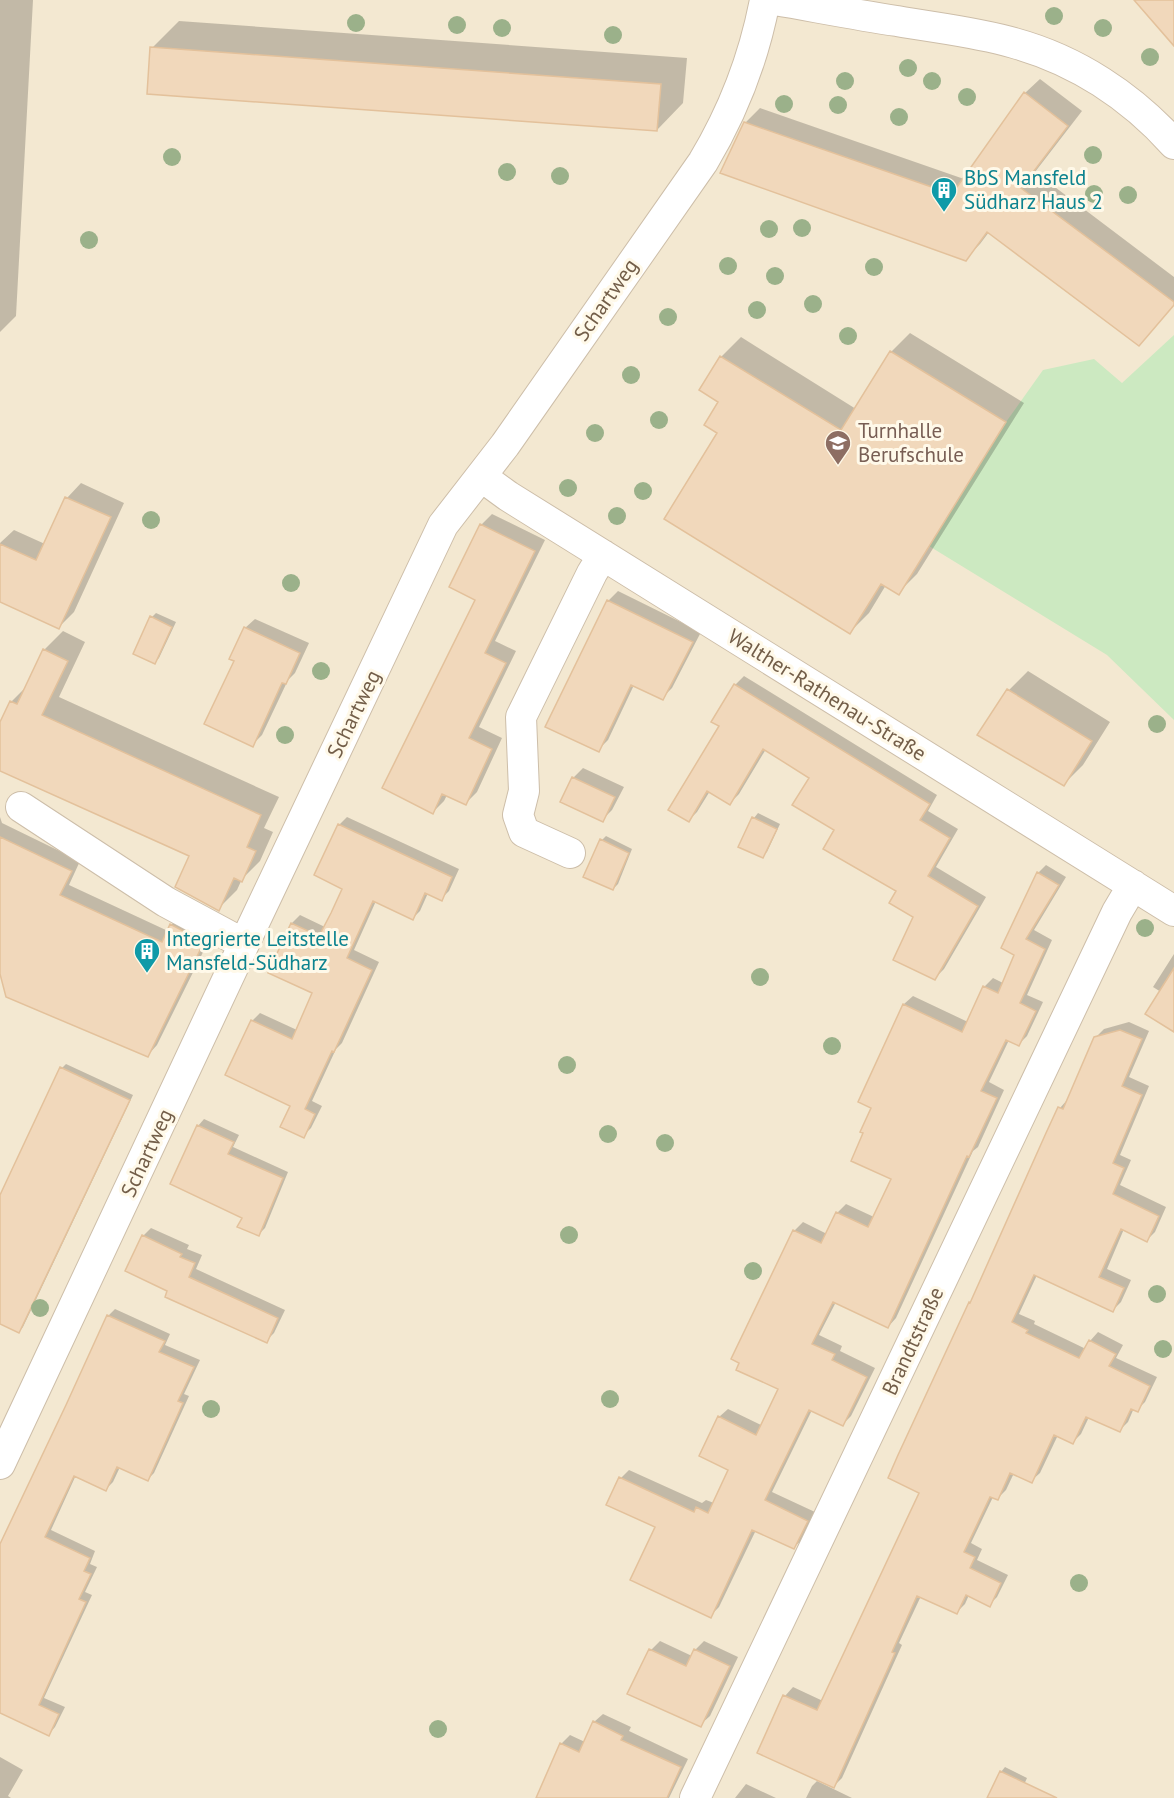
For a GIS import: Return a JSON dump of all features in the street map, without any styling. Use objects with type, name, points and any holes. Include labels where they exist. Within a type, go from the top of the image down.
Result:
[{"type":"street","name":"Schartweg","points":[[0,1464],[443,525],[482,477],[686,187],[719,136],[742,83],[759,31],[765,0]]},
{"type":"street","points":[[788,1],[912,12],[1032,49],[1061,60],[1123,96],[1174,144]]},
{"type":"street","name":"Walther-Rathenau-Straße","points":[[482,477],[508,496],[1174,911]]},
{"type":"street","points":[[570,853],[524,832],[518,815],[524,791],[521,717],[603,555]]},
{"type":"street","points":[[21,807],[166,902],[244,944]]},
{"type":"street","name":"Brandtstraße","points":[[695,1798],[1112,923],[1133,885]]},
{"type":"shaded area","points":[[0,0],[1174,0],[1174,1798],[0,1798]]},
{"type":"green space","points":[[1174,335],[1174,720],[1107,655],[929,546],[1006,422],[1043,370],[1094,359],[1122,383]]},
{"type":"building","points":[[1134,0],[1174,0],[1174,46]]},
{"type":"building","points":[[150,47],[661,84],[657,131],[147,94]]},
{"type":"building","name":"BbS Mansfeld Südharz Haus 2","points":[[1024,92],[1068,126],[1021,188],[1174,302],[1174,305],[1139,346],[987,232],[966,261],[720,173],[744,122],[952,194]]},
{"type":"building","name":"Turnhalle Berufschule","points":[[890,351],[1006,422],[899,595],[881,584],[850,634],[664,519],[717,433],[704,425],[718,402],[699,390],[720,356],[841,430]]},
{"type":"building","points":[[65,497],[111,517],[59,629],[0,602],[0,544],[36,560]]},
{"type":"building","points":[[480,524],[535,551],[485,653],[506,663],[469,738],[492,749],[466,805],[442,794],[433,814],[382,788],[475,600],[449,587]]},
{"type":"building","points":[[607,600],[693,642],[663,700],[631,685],[599,752],[545,727]]},
{"type":"building","points":[[150,616],[172,627],[155,664],[133,654]]},
{"type":"building","points":[[244,627],[300,653],[286,684],[282,683],[253,747],[204,724],[234,661],[229,659]]},
{"type":"building","points":[[43,649],[68,661],[42,715],[261,815],[247,847],[256,851],[242,882],[234,878],[219,911],[175,887],[189,856],[0,771],[0,722],[10,701],[17,704]]},
{"type":"building","points":[[734,684],[930,804],[920,820],[950,838],[928,876],[978,906],[935,980],[893,960],[913,917],[889,903],[896,891],[823,849],[834,830],[792,805],[809,778],[763,749],[730,805],[707,791],[689,822],[668,810],[719,726],[711,722]]},
{"type":"building","points":[[1007,689],[1092,741],[1064,786],[977,735]]},
{"type":"building","points":[[572,777],[615,797],[603,822],[560,802]]},
{"type":"building","points":[[752,817],[777,829],[763,858],[738,847]]},
{"type":"building","points":[[338,824],[452,877],[442,901],[425,893],[413,920],[373,901],[347,958],[372,970],[305,1109],[315,1114],[304,1138],[280,1127],[290,1106],[225,1075],[251,1020],[292,1039],[312,993],[268,973],[291,923],[319,936],[331,913],[342,889],[314,875]]},
{"type":"building","points":[[0,837],[72,871],[60,895],[162,942],[170,924],[204,942],[148,1057],[6,997],[0,974]]},
{"type":"building","points":[[600,839],[629,853],[613,890],[583,877]]},
{"type":"building","points":[[1037,872],[1059,885],[1026,939],[1045,949],[1020,1003],[1036,1011],[1019,1046],[1006,1040],[981,1091],[997,1098],[969,1157],[967,1156],[888,1328],[833,1302],[812,1344],[835,1354],[832,1360],[867,1377],[843,1426],[809,1410],[765,1500],[808,1521],[794,1549],[752,1530],[711,1618],[630,1580],[655,1527],[606,1505],[619,1477],[694,1512],[696,1507],[708,1513],[728,1470],[699,1456],[718,1416],[756,1435],[778,1389],[736,1370],[739,1363],[731,1359],[793,1230],[821,1243],[836,1212],[868,1227],[891,1179],[851,1161],[863,1133],[860,1132],[871,1108],[858,1102],[903,1004],[962,1032],[983,986],[998,993],[1014,955],[1001,948]]},
{"type":"building","points":[[1174,968],[1174,1032],[1145,1014]]},
{"type":"building","points":[[1120,1030],[1142,1039],[1122,1086],[1142,1095],[1113,1163],[1124,1168],[1113,1194],[1159,1216],[1147,1242],[1121,1229],[1099,1277],[1124,1288],[1113,1312],[1034,1275],[1012,1322],[1028,1330],[1026,1333],[1079,1358],[1089,1340],[1116,1354],[1109,1366],[1150,1386],[1138,1412],[1131,1409],[1120,1432],[1086,1417],[1073,1444],[1054,1435],[1032,1483],[1010,1473],[998,1500],[990,1497],[964,1552],[975,1557],[970,1568],[1001,1583],[990,1607],[966,1595],[957,1614],[917,1596],[892,1652],[895,1653],[834,1788],[757,1753],[783,1695],[817,1710],[919,1493],[888,1478],[898,1455],[970,1303],[1058,1107],[1063,1109],[1094,1037]]},
{"type":"building","points":[[60,1067],[130,1100],[19,1333],[0,1324],[0,1195]]},
{"type":"building","points":[[197,1125],[234,1142],[228,1154],[283,1178],[259,1236],[237,1227],[242,1218],[170,1184]]},
{"type":"building","points":[[142,1235],[182,1254],[180,1257],[195,1263],[189,1277],[278,1318],[267,1343],[165,1297],[167,1291],[125,1271]]},
{"type":"building","points":[[107,1315],[165,1341],[159,1352],[194,1367],[178,1401],[183,1403],[148,1481],[117,1467],[106,1491],[74,1476],[45,1537],[90,1558],[84,1571],[91,1574],[79,1599],[86,1602],[39,1705],[59,1714],[49,1736],[0,1713],[0,1544]]},
{"type":"building","points":[[649,1649],[686,1666],[694,1649],[730,1666],[701,1727],[627,1694]]},
{"type":"building","points":[[593,1721],[623,1736],[621,1740],[681,1767],[667,1798],[536,1798],[560,1743],[579,1752]]},
{"type":"building","points":[[1000,1771],[1057,1798],[987,1798]]},
{"type":"place","name":"BbS Mansfeld Südharz Haus 2","points":[[944,213]]},
{"type":"place","name":"Turnhalle Berufschule","points":[[838,466]]},
{"type":"place","name":"Integrierte Leitstelle Mansfeld-Südharz","points":[[147,974]]}]
